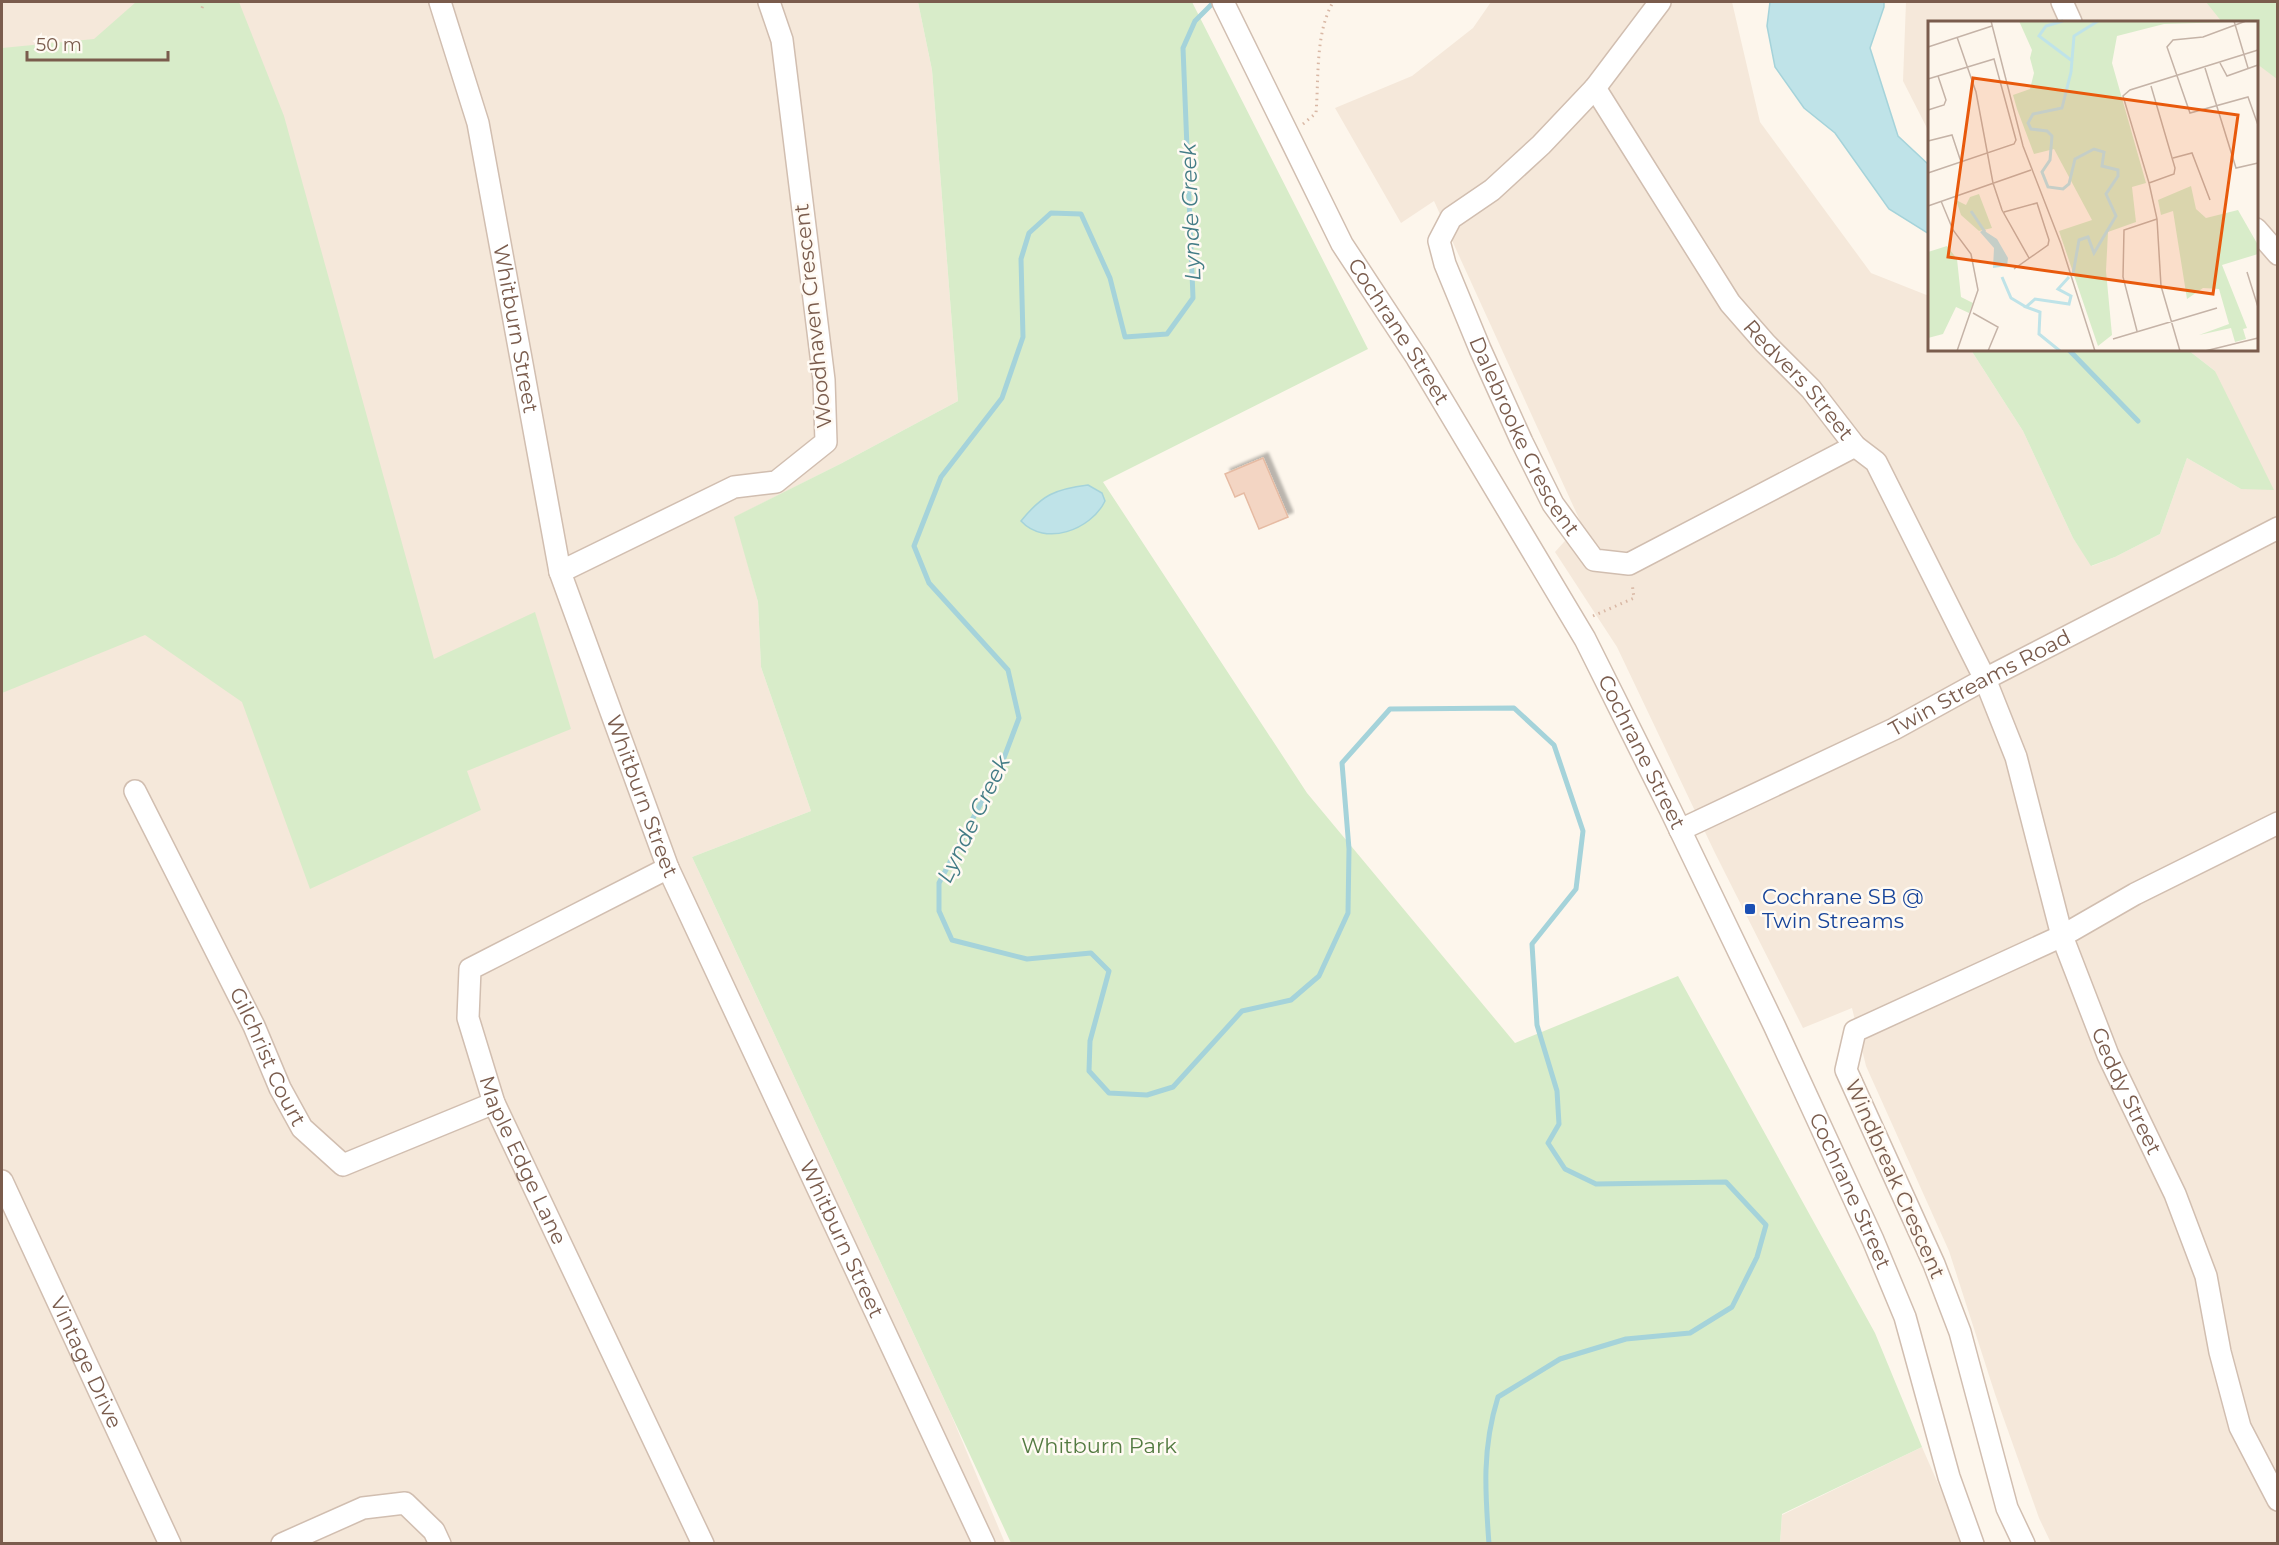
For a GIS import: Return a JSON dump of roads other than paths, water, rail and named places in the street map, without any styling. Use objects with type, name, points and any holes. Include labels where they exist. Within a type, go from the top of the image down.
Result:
[{"type":"street","name":"Whitburn Street","points":[[440,2],[478,123],[560,572],[668,868],[984,1544]]},
{"type":"street","name":"Woodhaven Crescent","points":[[560,572],[734,487],[776,482],[825,442],[824,380],[782,40],[769,2]]},
{"type":"street","name":"Cochrane Street","points":[[1223,2],[1342,244],[1417,358],[1585,639],[1680,830],[1774,1025],[1873,1240],[1905,1317],[1949,1477],[1972,1544]]},
{"type":"street","name":"Dalebrooke Crescent","points":[[1660,2],[1595,88],[1541,145],[1492,190],[1451,218],[1439,241],[1445,264],[1480,349],[1553,504],[1594,560],[1629,564],[1855,446]]},
{"type":"street","points":[[2062,2],[2071,21]]},
{"type":"street","name":"Redvers Street","points":[[1595,88],[1730,303],[1811,389],[1855,446],[1876,462],[1985,679]]},
{"type":"street","points":[[2258,231],[2277,254]]},
{"type":"street","name":"Twin Streams Road","points":[[1680,830],[1894,729],[1985,679],[2277,528]]},
{"type":"street","name":"Geddy Street","points":[[1985,679],[2016,757],[2062,936],[2108,1055],[2175,1194],[2206,1276],[2220,1352],[2241,1427],[2277,1500]]},
{"type":"street","name":"Gilchrist Court","points":[[135,791],[254,1026],[280,1088],[302,1128],[343,1165],[494,1102]]},
{"type":"street","points":[[2062,936],[2135,894],[2277,823]]},
{"type":"street","name":"Maple Edge Lane","points":[[668,868],[470,969],[468,1018],[494,1102],[703,1544]]},
{"type":"street","name":"Windbreak Crescent","points":[[2024,1544],[2007,1508],[1960,1332],[1934,1264],[1846,1070],[1855,1031],[2062,936]]},
{"type":"street","name":"Vintage Drive","points":[[2,1181],[170,1544]]},
{"type":"street","points":[[282,1544],[363,1508],[405,1503],[434,1531],[440,1544]]},
{"type":"water","points":[[1770,2],[1884,2],[1870,48],[1898,136],[1928,164],[1928,233],[1889,209],[1835,133],[1804,108],[1775,67],[1767,26]]},
{"type":"water","points":[[1088,485],[1102,493],[1105,501],[1089,520],[1079,527],[1067,532],[1042,533],[1031,529],[1021,521],[1036,505],[1050,495],[1058,491]]},
{"type":"waterway","name":"Lynde Creek","points":[[1214,2],[1195,21],[1183,48],[1193,298],[1167,334],[1125,337],[1110,278],[1081,214],[1051,213],[1029,233],[1021,259],[1023,337],[1002,398],[941,477],[914,546],[929,583],[1008,670],[1019,718],[1002,763],[939,883],[939,911],[952,940],[1027,959],[1091,953],[1109,971],[1090,1041],[1089,1071],[1109,1093],[1147,1095],[1173,1087],[1242,1011],[1291,1000],[1319,976],[1348,913],[1349,849],[1342,763],[1390,709],[1514,708],[1554,745],[1583,831],[1576,889],[1532,944],[1537,1025],[1557,1091],[1559,1124],[1548,1143],[1565,1169],[1596,1184],[1726,1182],[1766,1225],[1757,1257],[1732,1307],[1690,1333],[1626,1339],[1560,1359],[1498,1397],[1487,1452],[1489,1544]]},
{"type":"waterway","points":[[2070,351],[2138,421]]},
{"type":"place","name":"Cochrane SB @ Twin Streams","points":[[1750,909]]},
{"type":"park label","name":"Whitburn Park","points":[[1099,1446]]}]
